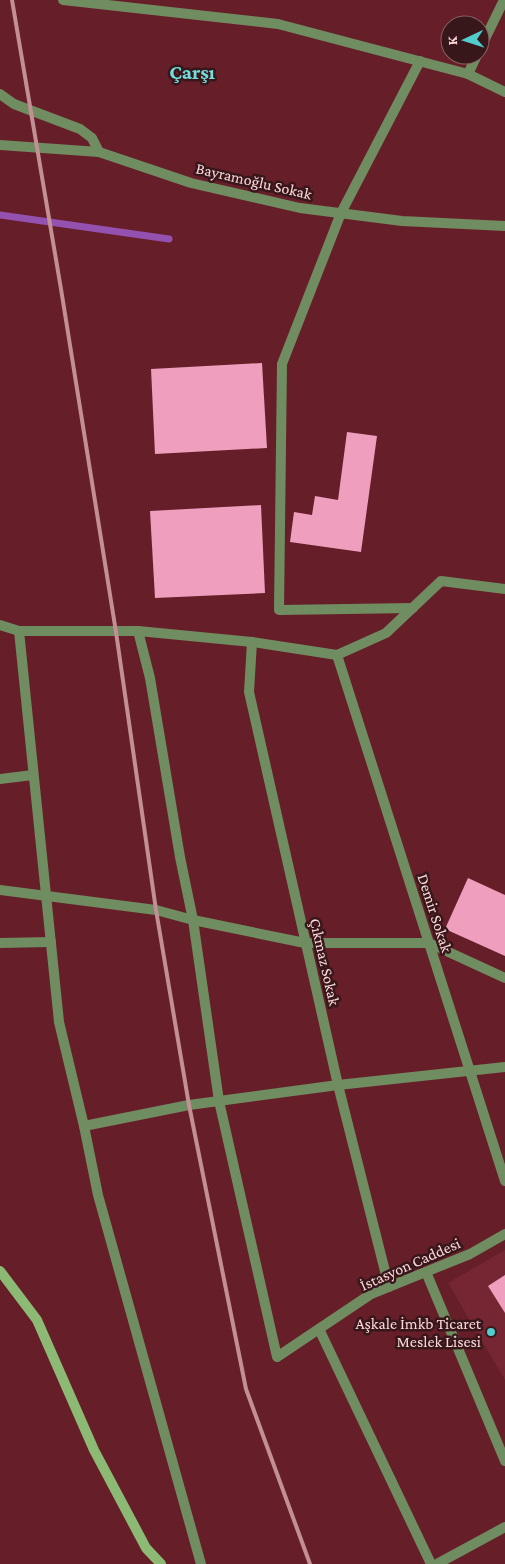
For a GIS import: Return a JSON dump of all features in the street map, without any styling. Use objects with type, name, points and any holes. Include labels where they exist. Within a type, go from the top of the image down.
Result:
[{"type":"street","points":[[63,0],[278,24],[468,74],[505,92]]},
{"type":"street","points":[[490,29],[504,0]]},
{"type":"street","points":[[413,608],[279,610],[282,364],[341,214],[420,61]]},
{"type":"street","points":[[468,74],[472,65]]},
{"type":"street","points":[[0,94],[14,104],[80,129],[92,138],[99,152]]},
{"type":"street","name":"Bayramoğlu Sokak","points":[[0,145],[99,152],[191,183],[300,208],[402,221],[505,226]]},
{"type":"street","points":[[0,626],[19,631],[138,631],[252,642],[337,655],[386,633],[441,581],[505,589]]},
{"type":"street","points":[[19,631],[59,1022],[84,1126],[98,1195],[201,1564]]},
{"type":"street","points":[[138,631],[150,678],[180,856],[193,920],[219,1101]]},
{"type":"street","name":"Çıkmaz Sokak","points":[[252,642],[249,692],[338,1086],[389,1287]]},
{"type":"street","name":"Demir Sokak","points":[[337,655],[505,1181]]},
{"type":"street","points":[[0,779],[33,775]]},
{"type":"street","points":[[0,890],[156,910],[193,920],[305,943],[429,943],[505,978]]},
{"type":"street","points":[[0,943],[51,942]]},
{"type":"street","points":[[84,1126],[189,1105],[338,1086],[505,1068]]},
{"type":"street","name":"İstasyon Caddesi","points":[[219,1101],[277,1357],[371,1294],[470,1254],[505,1234]]},
{"type":"street","points":[[0,1271],[37,1320],[94,1450],[146,1548],[161,1564]]},
{"type":"street","points":[[426,1272],[505,1462]]},
{"type":"street","points":[[318,1330],[430,1564]]},
{"type":"street","points":[[437,1564],[505,1527]]},
{"type":"shaded area","name":"Aşkale İmkb Ticaret Meslek Lisesi","points":[[505,1250],[505,1380],[448,1283]]},
{"type":"building","points":[[262,363],[267,448],[155,454],[151,369]]},
{"type":"building","points":[[347,432],[377,436],[361,552],[290,542],[294,512],[312,515],[315,496],[338,500]]},
{"type":"building","points":[[261,505],[265,593],[155,598],[150,511]]},
{"type":"building","points":[[468,878],[505,895],[505,956],[445,929]]},
{"type":"building","points":[[505,1275],[505,1313],[488,1286]]},
{"type":"waterway","points":[[0,215],[169,239]]},
{"type":"railway","points":[[12,0],[116,632],[156,910],[189,1105],[246,1389],[310,1564]]},
{"type":"place","name":"Aşkale İmkb Ticaret Meslek Lisesi","points":[[491,1332]]},
{"type":"district","name":"Çarşı","points":[[192,72]]}]
